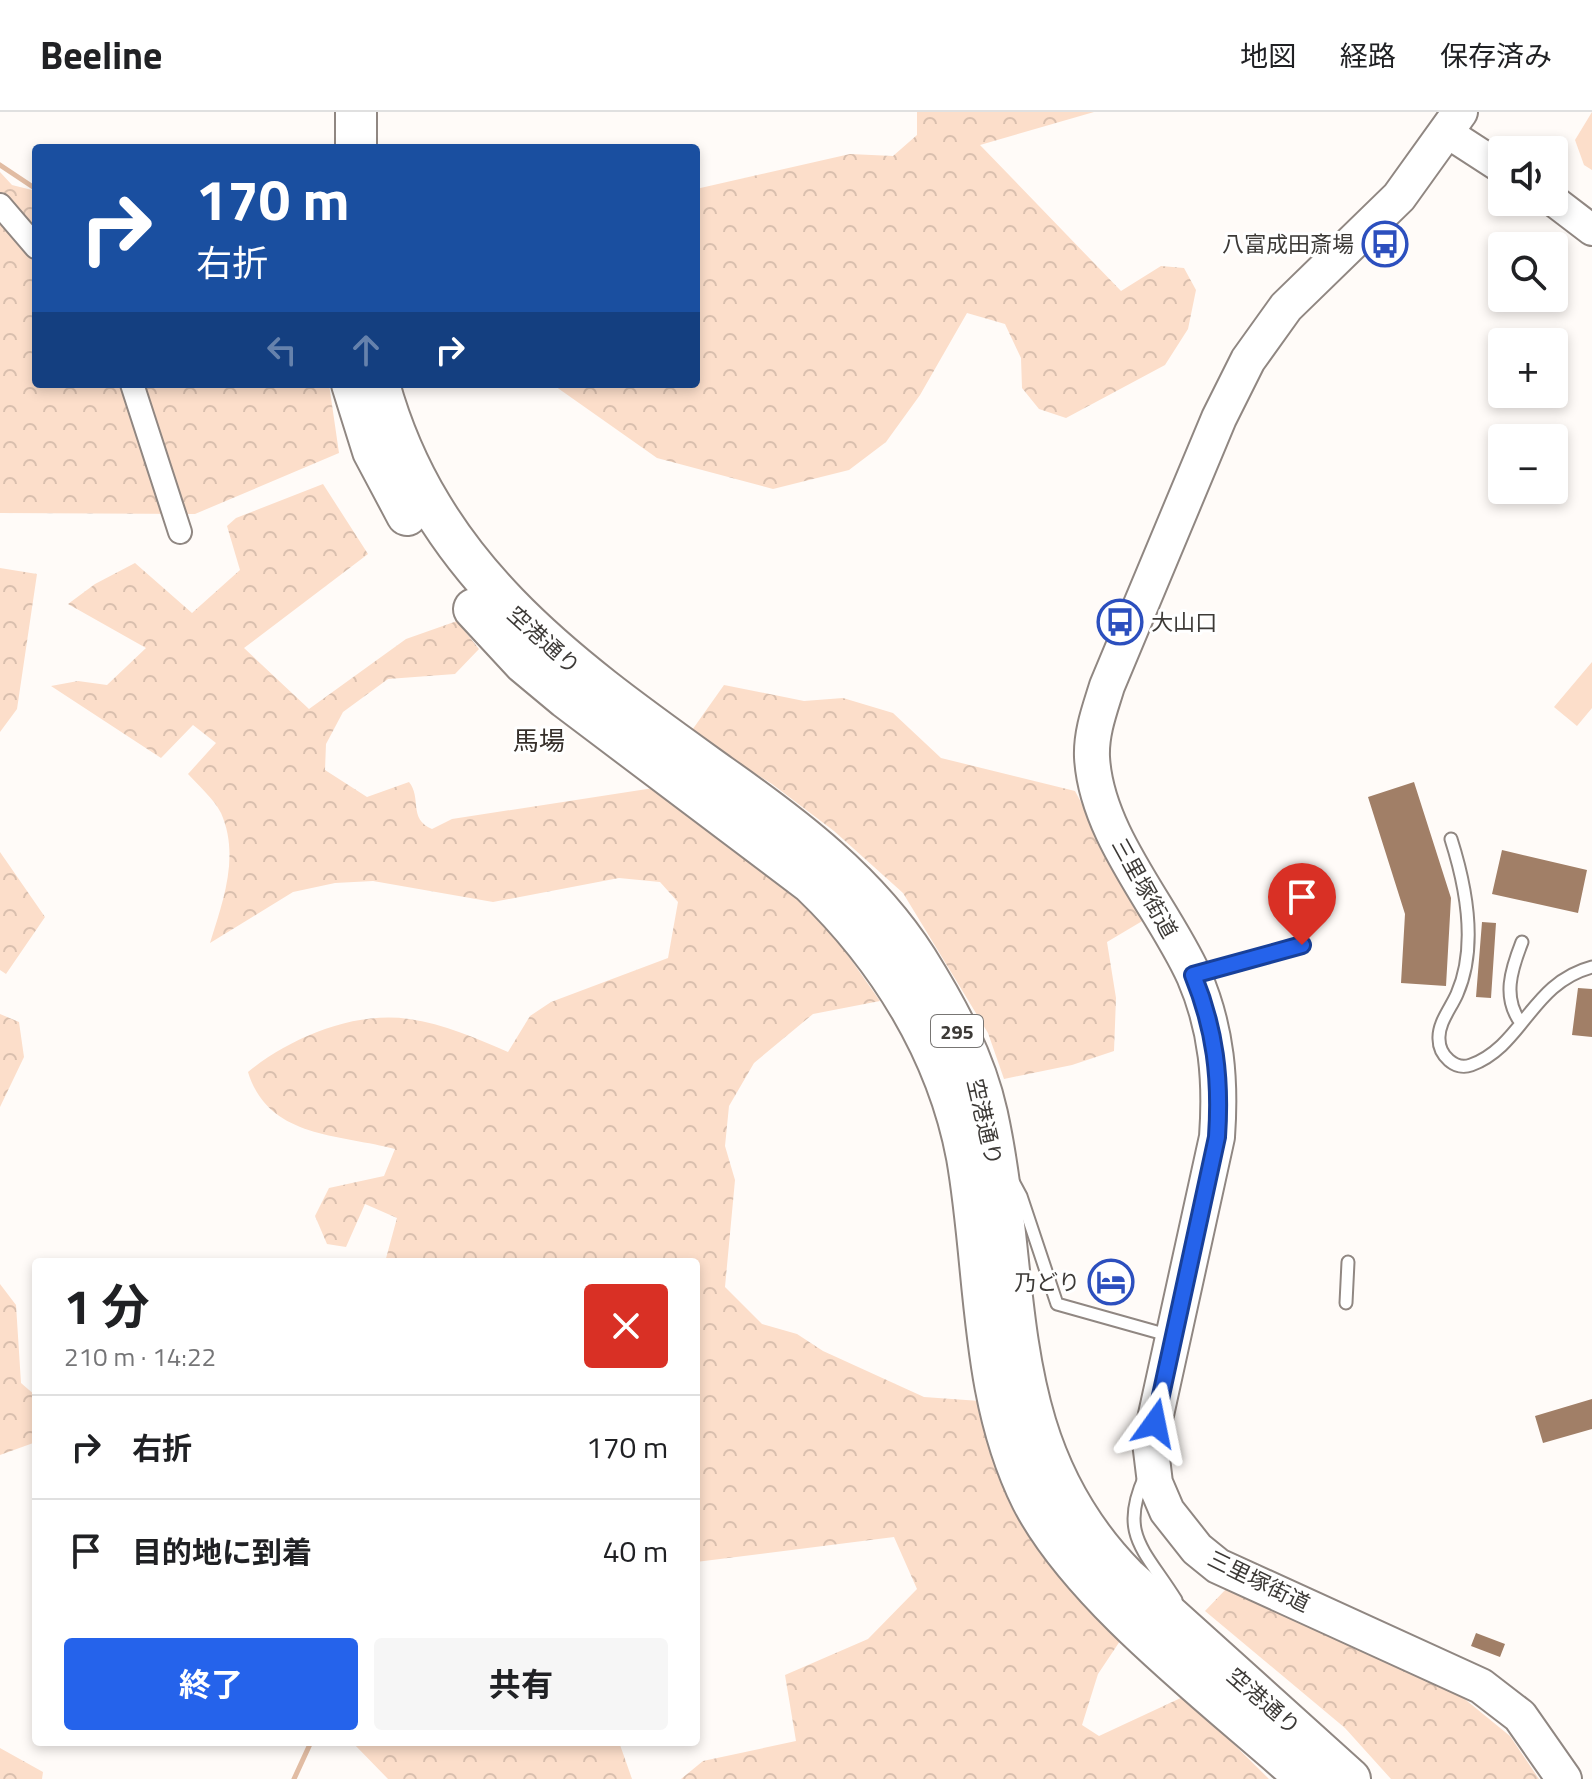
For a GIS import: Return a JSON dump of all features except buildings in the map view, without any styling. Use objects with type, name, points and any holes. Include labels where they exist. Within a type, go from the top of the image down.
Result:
[{"type":"highway","points":[[329,112],[329,144]]},
{"type":"highway","points":[[356,112],[356,144]]},
{"type":"highway","name":"空港通り","points":[[353,388],[373,451],[397,499],[450,582],[499,638],[566,698],[811,883],[843,914],[896,983],[932,1051],[955,1107],[967,1158],[996,1390],[1004,1428],[1033,1501],[1071,1556],[1120,1611],[1307,1779]]},
{"type":"highway","name":"空港通り","points":[[381,388],[418,481],[470,564],[495,594],[591,682],[796,828],[893,924],[944,1005],[963,1043],[986,1110],[997,1165],[1022,1369],[1040,1447],[1056,1483],[1099,1550],[1350,1779]]},
{"type":"main road","name":"三里塚街道","points":[[1454,123],[1399,197],[1286,307],[1254,350],[1219,418],[1107,686],[1094,728],[1092,756],[1105,814],[1193,975],[1214,1032],[1220,1089],[1217,1137],[1150,1442],[1155,1483],[1167,1511],[1197,1549],[1218,1566],[1481,1686],[1520,1716],[1564,1779]]},
{"type":"street","points":[[1454,123],[1488,141]]},
{"type":"street","points":[[0,205],[32,242]]},
{"type":"street","points":[[1568,212],[1592,230]]},
{"type":"street","points":[[133,388],[180,532]]},
{"type":"lane","points":[[1451,839],[1461,871],[1468,929],[1457,994],[1438,1038],[1442,1054],[1453,1064],[1468,1066],[1487,1057],[1557,981],[1592,967]]},
{"type":"lane","points":[[1521,1023],[1512,1010],[1509,992],[1513,966],[1522,942]]},
{"type":"lane","points":[[1193,975],[1302,945]]},
{"type":"lane","points":[[997,1165],[1021,1196],[1057,1304],[1174,1337]]},
{"type":"lane","points":[[1346,1303],[1348,1262]]},
{"type":"lane","points":[[1152,1461],[1133,1502],[1131,1527],[1179,1604],[1168,1616]]},
{"type":"green space","points":[[917,112],[1094,112],[980,145],[1121,291],[1161,266],[1184,268],[1196,290],[1188,329],[1165,365],[1066,418],[1039,409],[1022,388],[1021,358],[1005,324],[967,313],[920,395],[886,442],[849,470],[773,489],[657,458],[558,388],[700,388],[700,188],[850,154],[893,156],[917,135]]},
{"type":"green space","points":[[1592,112],[1592,170],[1584,165],[1575,140]]},
{"type":"green space","points":[[0,172],[12,185],[32,190],[32,388],[330,388],[339,453],[195,514],[0,513]]},
{"type":"green space","points":[[323,484],[368,554],[244,648],[309,709],[406,639],[457,621],[479,649],[455,674],[388,679],[343,712],[326,744],[325,770],[367,797],[409,782],[420,820],[432,829],[452,819],[660,787],[789,890],[840,944],[880,1001],[813,1014],[754,1063],[729,1106],[725,1146],[735,1180],[725,1287],[762,1324],[797,1334],[823,1351],[924,1397],[980,1401],[1017,1514],[1040,1553],[1120,1641],[1098,1674],[1082,1725],[1099,1736],[1185,1696],[1269,1779],[681,1779],[703,1761],[796,1741],[785,1675],[868,1639],[917,1589],[894,1537],[700,1561],[700,1258],[386,1258],[397,1218],[365,1204],[346,1247],[327,1244],[315,1216],[329,1188],[384,1176],[395,1149],[307,1130],[288,1121],[271,1110],[258,1094],[248,1072],[303,1038],[366,1019],[409,1019],[435,1024],[508,1052],[530,1016],[551,1002],[668,958],[678,902],[660,882],[619,878],[493,902],[373,881],[335,883],[293,892],[210,943],[228,878],[227,829],[210,797],[188,774],[216,743],[193,725],[161,758],[51,686],[78,681],[107,685],[146,648],[68,604],[95,584],[135,563],[192,613],[240,570],[227,526],[236,518]]},
{"type":"green space","points":[[0,568],[37,574],[17,709],[0,732]]},
{"type":"green space","points":[[1592,662],[1592,708],[1577,726],[1554,707]]},
{"type":"green space","points":[[724,685],[804,701],[843,698],[893,713],[941,758],[1075,791],[1144,920],[1107,942],[1116,998],[1114,1051],[1072,1065],[1004,1079],[988,1033],[903,893],[834,831],[772,784],[690,733]]},
{"type":"green space","points":[[0,852],[45,917],[6,974],[0,970]]},
{"type":"green space","points":[[0,1014],[19,1022],[24,1057],[0,1107]]},
{"type":"green space","points":[[0,1284],[16,1305],[21,1383],[32,1393],[32,1443],[0,1455]]},
{"type":"green space","points":[[1227,1588],[1456,1692],[1510,1736],[1539,1779],[1391,1779],[1345,1728],[1205,1611]]},
{"type":"green space","points":[[356,1746],[620,1746],[632,1779],[388,1779]]},
{"type":"green space","points":[[0,1748],[43,1772],[42,1779],[0,1779]]},
{"type":"waterway","points":[[0,165],[32,186]]},
{"type":"waterway","points":[[294,1779],[309,1746]]},
{"type":"place","name":"八富成田斎場","points":[[1385,244]]},
{"type":"place","name":"大山口","points":[[1120,622]]},
{"type":"place","name":"乃どり","points":[[1111,1282]]},
{"type":"district","name":"馬場","points":[[539,740]]},
{"type":"route","points":[[1155,1423],[1217,1137],[1220,1089],[1214,1032],[1193,975],[1302,945]]}]
